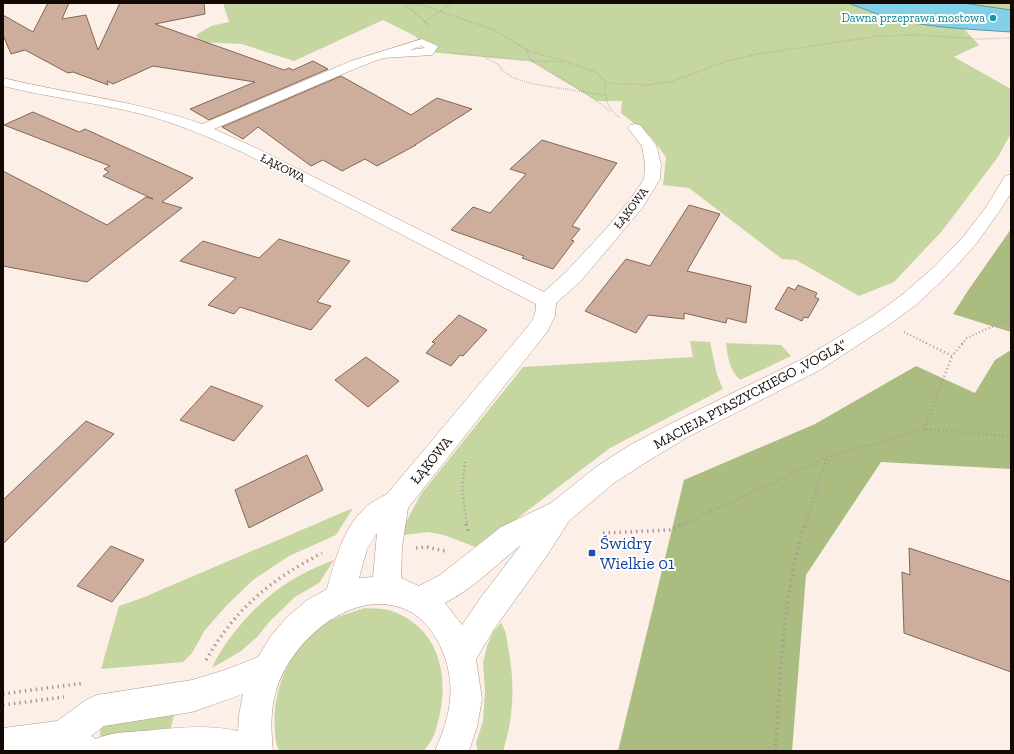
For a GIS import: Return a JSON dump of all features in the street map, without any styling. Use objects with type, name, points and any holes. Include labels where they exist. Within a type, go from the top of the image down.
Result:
[{"type":"street","points":[[203,129],[337,71],[381,56],[425,47]]},
{"type":"street","name":"ŁĄKOWA","points":[[3,82],[140,109],[203,129],[251,151],[546,301]]},
{"type":"street","name":"ŁĄKOWA","points":[[546,301],[573,277],[611,234],[637,203],[652,179],[653,164],[649,145],[635,128]]},
{"type":"street","name":"MACIEJA PTASZYCKIEGO „VOGLA”","points":[[419,601],[456,580],[511,536],[560,512],[605,476],[639,453],[678,431],[812,364],[880,321],[910,299],[941,271],[970,240],[993,209],[1011,179]]},
{"type":"street","name":"ŁĄKOWA","points":[[339,598],[360,536],[374,517],[396,503],[544,321],[547,314],[546,301]]},
{"type":"street","name":"ŁĄKOWA","points":[[386,590],[388,548],[396,503]]},
{"type":"street","name":"MACIEJA PTASZYCKIEGO „VOGLA”","points":[[461,657],[472,635],[497,597],[529,557],[560,512]]},
{"type":"street","points":[[108,751],[182,744],[221,744],[255,751],[255,714],[262,683],[276,655],[294,630],[315,611],[339,598],[363,592],[386,590],[406,595],[419,601],[441,618],[456,641],[465,669],[466,700],[455,748]]},
{"type":"street","points":[[3,745],[74,744],[97,711],[192,696],[225,686],[269,668]]},
{"type":"path","points":[[404,3],[425,6],[494,30],[526,49],[598,73],[606,83],[604,95],[610,111]]},
{"type":"path","points":[[404,3],[425,22],[433,32],[425,47],[482,56],[568,62]]},
{"type":"path","points":[[425,22],[451,3]]},
{"type":"path","points":[[606,83],[648,85],[673,81],[735,59],[878,36],[919,35],[978,39],[1011,38]]},
{"type":"path","points":[[526,49],[531,60],[584,92],[635,128]]},
{"type":"path","points":[[482,56],[498,64],[503,71],[514,78],[533,84],[604,95]]},
{"type":"path","points":[[924,430],[952,356],[966,338],[1011,318]]},
{"type":"path","points":[[880,321],[952,356]]},
{"type":"path","points":[[603,533],[671,530],[828,457],[924,430],[1011,436]]},
{"type":"path","points":[[775,751],[784,630],[798,546],[828,457]]},
{"type":"path","points":[[466,458],[462,473],[464,515],[469,537]]},
{"type":"green space","points":[[223,3],[848,3],[883,15],[904,20],[963,28],[979,45],[954,57],[1011,89],[1011,133],[998,157],[942,231],[894,282],[859,296],[796,260],[782,259],[689,188],[663,185],[666,157],[650,136],[621,113],[622,101],[597,101],[531,61],[428,52],[415,36],[383,20],[294,61],[242,44],[200,42],[196,35],[211,26],[229,22]]},
{"type":"green space","points":[[963,3],[1011,3],[1011,10]]},
{"type":"green space","points":[[1011,229],[1011,332],[953,314]]},
{"type":"green space","points":[[690,341],[710,342],[717,375],[723,389],[610,448],[478,548],[444,535],[429,532],[404,535],[404,526],[421,494],[523,367],[693,357]]},
{"type":"green space","points":[[726,343],[781,345],[791,356],[740,380],[733,372],[731,367]]},
{"type":"green space","points":[[1011,350],[1011,469],[881,462],[806,575],[792,751],[618,751],[684,480],[815,424],[916,366],[975,393],[995,360]]},
{"type":"green space","points":[[353,508],[336,535],[289,556],[253,580],[227,605],[205,630],[192,653],[183,662],[101,669],[119,606],[142,598]]},
{"type":"green space","points":[[334,560],[319,583],[295,597],[270,621],[258,636],[241,651],[212,668],[220,652],[234,633],[269,596],[305,572]]},
{"type":"green space","points":[[365,608],[389,610],[409,620],[423,631],[433,645],[439,661],[442,678],[442,696],[440,714],[432,740],[424,751],[279,751],[275,736],[276,703],[288,665],[303,643],[318,628],[351,612]]},
{"type":"green space","points":[[501,623],[507,637],[512,673],[511,712],[507,738],[503,751],[478,751],[476,743],[483,721],[485,692],[483,663],[487,646],[493,632]]},
{"type":"green space","points":[[175,711],[170,731],[101,738],[100,731],[104,724]]},
{"type":"water","points":[[848,3],[963,3],[1011,10],[1011,32],[914,23],[883,16]]},
{"type":"building","points":[[48,3],[69,3],[62,19],[86,15],[98,50],[120,3],[204,3],[205,14],[155,24],[284,70],[289,68],[293,70],[313,61],[328,69],[209,120],[190,109],[255,82],[153,66],[113,84],[107,81],[108,85],[73,72],[68,73],[25,50],[11,54],[3,35],[3,15],[33,32]]},
{"type":"building","points":[[341,76],[411,115],[437,98],[472,109],[416,145],[377,166],[365,159],[342,171],[323,160],[311,166],[258,127],[243,139],[222,127]]},
{"type":"building","points":[[33,112],[79,132],[85,129],[193,178],[162,202],[182,208],[87,282],[3,266],[3,171],[107,225],[146,197],[153,199],[103,176],[109,172],[104,169],[110,166],[4,125]]},
{"type":"building","points":[[542,140],[617,163],[572,226],[580,229],[571,240],[574,241],[553,269],[522,258],[524,256],[451,230],[473,207],[490,213],[526,174],[510,169]]},
{"type":"building","points":[[689,205],[720,214],[687,271],[751,286],[746,323],[727,318],[726,323],[684,313],[684,319],[648,315],[636,333],[585,311],[626,259],[650,266]]},
{"type":"building","points":[[279,239],[350,261],[317,302],[331,306],[311,330],[240,307],[234,314],[208,305],[236,278],[180,261],[203,241],[259,258]]},
{"type":"building","points":[[798,285],[817,293],[815,297],[819,299],[808,318],[804,317],[802,321],[775,309],[788,287],[795,290]]},
{"type":"building","points":[[459,315],[487,330],[463,356],[460,355],[451,366],[426,353],[435,343],[432,342]]},
{"type":"building","points":[[366,357],[399,381],[368,407],[335,380]]},
{"type":"building","points":[[211,386],[263,406],[234,441],[180,420]]},
{"type":"building","points":[[86,421],[114,434],[3,544],[3,500]]},
{"type":"building","points":[[307,455],[323,490],[249,528],[235,490]]},
{"type":"building","points":[[111,546],[144,560],[112,602],[77,586]]},
{"type":"building","points":[[909,548],[1011,582],[1011,672],[904,633],[902,572],[910,575]]},
{"type":"place","name":"Dawna przeprawa mostowa","points":[[993,18]]},
{"type":"place","name":"Świdry Wielkie 01","points":[[592,553]]}]
